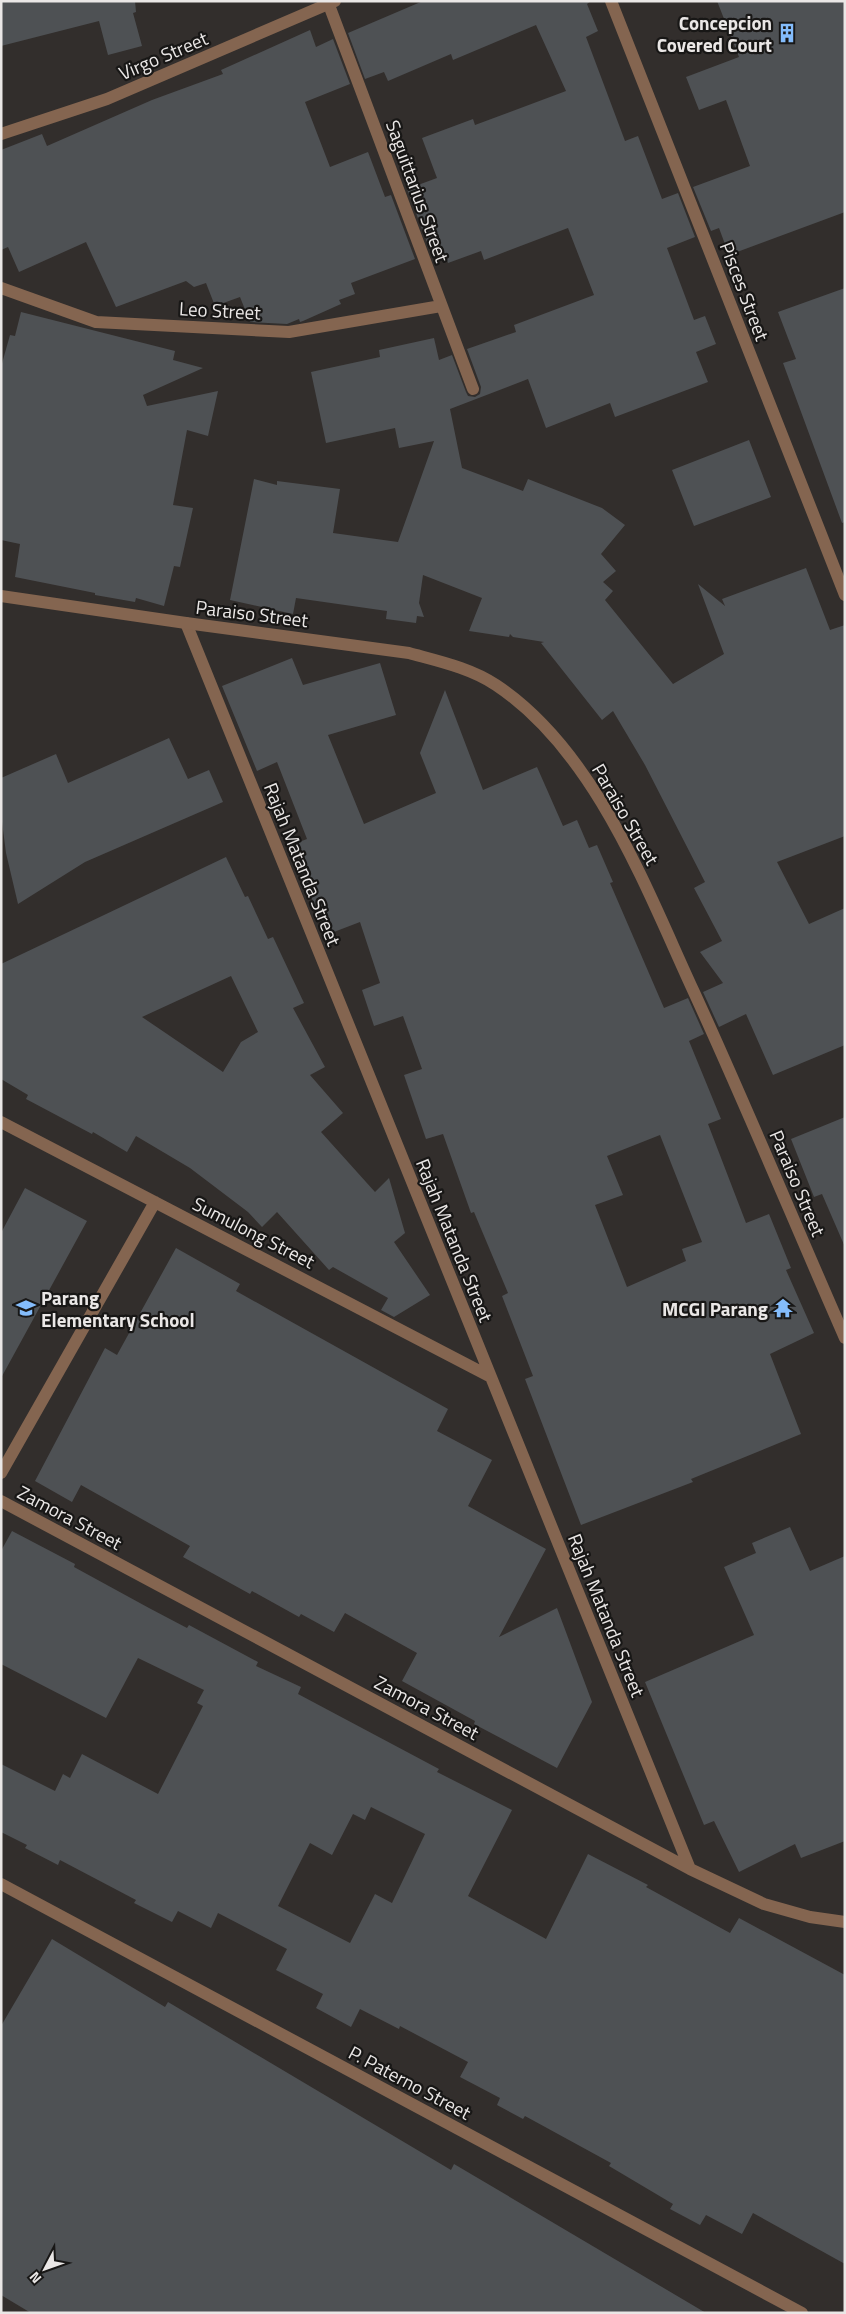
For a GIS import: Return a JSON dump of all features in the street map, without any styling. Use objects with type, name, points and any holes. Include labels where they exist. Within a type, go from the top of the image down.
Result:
[{"type":"street","name":"Pisces Street","points":[[611,1],[845,595]]},
{"type":"street","name":"Virgo Street","points":[[1,134],[107,99],[332,3]]},
{"type":"street","name":"Saguittarius Street","points":[[332,3],[441,306],[473,389]]},
{"type":"street","name":"Leo Street","points":[[1,288],[96,322],[289,332],[441,306]]},
{"type":"street","name":"Paraiso Street","points":[[1,596],[186,624],[409,653],[445,663],[496,684],[547,730],[597,794],[625,844],[713,1033],[845,1338]]},
{"type":"street","name":"Rajah Matanda Street","points":[[186,624],[690,1869]]},
{"type":"street","name":"Sumulong Street","points":[[1,1122],[489,1376]]},
{"type":"street","points":[[1,1474],[155,1202]]},
{"type":"street","name":"Zamora Street","points":[[1,1501],[690,1869],[764,1904],[810,1917],[845,1922]]},
{"type":"street","name":"P. Paterno Street","points":[[1,1884],[802,2313]]},
{"type":"building","points":[[1,1],[135,1],[136,12],[133,13],[142,46],[108,55],[99,21],[1,46]]},
{"type":"building","points":[[423,1],[591,1],[587,4],[598,31],[586,37],[625,141],[638,136],[662,199],[678,193],[695,237],[667,248],[694,320],[705,316],[716,344],[696,352],[708,382],[615,417],[610,403],[546,428],[528,379],[450,409],[462,468],[523,491],[528,479],[602,508],[625,525],[601,554],[616,571],[603,582],[613,591],[605,600],[673,684],[724,654],[698,584],[725,606],[722,599],[806,568],[830,630],[845,625],[845,836],[777,862],[809,924],[845,908],[845,1045],[773,1075],[746,1014],[719,1027],[703,992],[723,983],[700,952],[722,941],[694,888],[705,882],[645,765],[613,711],[602,720],[541,643],[544,642],[513,637],[510,634],[509,637],[469,631],[482,598],[423,575],[419,603],[424,617],[417,616],[416,623],[386,619],[387,611],[296,598],[293,614],[230,600],[254,479],[277,485],[277,481],[340,489],[333,533],[398,542],[434,441],[399,448],[395,428],[326,443],[311,372],[380,357],[379,350],[434,338],[439,360],[452,355],[468,396],[475,397],[480,394],[481,387],[467,349],[516,332],[514,325],[594,295],[568,228],[484,260],[481,251],[448,263],[442,248],[431,253],[407,189],[437,178],[422,138],[473,119],[475,125],[566,91],[536,25],[453,60],[451,54],[388,81],[384,72],[365,79],[348,33]]},
{"type":"building","points":[[717,1],[845,1],[845,212],[729,255],[719,228],[711,231],[693,187],[750,166],[726,100],[699,110],[686,77],[739,57]]},
{"type":"building","points":[[310,30],[316,47],[333,39],[350,84],[305,102],[330,167],[368,152],[385,197],[391,195],[415,259],[351,283],[355,294],[339,300],[341,304],[303,321],[300,322],[299,319],[287,324],[250,322],[240,297],[215,306],[206,283],[194,287],[186,281],[116,307],[86,242],[19,272],[8,247],[1,250],[1,150],[42,134],[47,146],[152,100],[223,74],[221,70]]},
{"type":"building","points":[[845,288],[845,522],[842,523],[783,363],[796,359],[778,312]]},
{"type":"building","points":[[21,312],[175,351],[173,360],[203,368],[143,395],[147,406],[218,391],[208,436],[187,430],[173,505],[193,508],[180,567],[174,566],[164,606],[136,598],[135,602],[15,577],[20,544],[1,540],[1,367],[10,335],[15,336]]},
{"type":"building","points":[[749,440],[771,497],[694,526],[672,470]]},
{"type":"building","points":[[292,658],[303,685],[380,663],[396,715],[328,735],[364,824],[436,793],[420,753],[445,690],[483,790],[537,767],[563,826],[577,820],[589,848],[597,845],[613,882],[610,883],[664,1008],[688,998],[704,1034],[689,1041],[721,1119],[708,1124],[746,1223],[769,1214],[791,1268],[786,1270],[814,1333],[770,1354],[801,1434],[691,1479],[693,1482],[581,1525],[525,1379],[533,1376],[502,1296],[508,1293],[474,1212],[471,1213],[443,1134],[426,1139],[404,1075],[422,1069],[403,1016],[374,1026],[362,990],[380,983],[360,922],[326,935],[291,845],[307,839],[277,762],[257,771],[222,686]],"holes":[[[660,1135],[702,1242],[682,1249],[686,1261],[627,1287],[595,1205],[623,1195],[607,1156]]]},
{"type":"building","points":[[169,738],[188,779],[209,770],[223,802],[85,862],[18,904],[6,853],[1,814],[1,778],[56,754],[68,783]]},
{"type":"building","points":[[226,857],[245,897],[248,896],[268,939],[273,937],[304,1003],[293,1008],[325,1067],[310,1075],[343,1113],[321,1132],[375,1192],[389,1178],[405,1233],[394,1242],[430,1295],[394,1317],[381,1310],[388,1298],[333,1267],[329,1270],[277,1212],[262,1227],[248,1212],[190,1168],[136,1136],[127,1152],[93,1132],[92,1134],[26,1099],[28,1095],[1,1079],[1,964]],"holes":[[[231,976],[258,1032],[241,1042],[223,1072],[142,1017]]]},
{"type":"building","points":[[845,1117],[845,1247],[822,1194],[814,1197],[791,1139]]},
{"type":"building","name":"Parang Elementary School","points":[[25,1188],[87,1221],[1,1378],[1,1233]]},
{"type":"building","points":[[176,1248],[240,1284],[236,1291],[448,1409],[437,1431],[492,1460],[468,1506],[546,1549],[499,1637],[557,1608],[592,1702],[557,1768],[474,1724],[475,1721],[402,1681],[417,1653],[345,1613],[334,1632],[301,1614],[299,1617],[252,1591],[250,1594],[183,1557],[190,1546],[81,1485],[72,1502],[35,1481],[105,1348],[117,1355]]},
{"type":"building","points":[[790,1527],[810,1571],[845,1556],[845,1841],[801,1858],[795,1844],[739,1872],[714,1821],[704,1825],[645,1682],[754,1635],[724,1567],[756,1553],[752,1543]]},
{"type":"building","points":[[12,1531],[75,1564],[74,1567],[149,1608],[187,1628],[189,1625],[258,1662],[256,1666],[301,1687],[298,1694],[439,1769],[437,1772],[512,1810],[468,1896],[546,1939],[588,1854],[648,1885],[646,1887],[730,1933],[739,1918],[845,1975],[845,2264],[753,2213],[742,2234],[706,2215],[700,2225],[670,2209],[673,2204],[609,2166],[611,2163],[525,2116],[523,2119],[497,2105],[500,2098],[460,2077],[468,2062],[400,2026],[399,2029],[360,2009],[351,2027],[316,2008],[323,1994],[276,1970],[287,1949],[218,1913],[211,1928],[178,1911],[172,1922],[134,1903],[136,1900],[60,1860],[58,1865],[25,1848],[27,1845],[1,1832],[1,1764],[55,1791],[63,1774],[70,1778],[82,1754],[158,1794],[203,1706],[197,1703],[204,1690],[138,1658],[106,1718],[1,1664],[1,1551]],"holes":[[[371,1807],[425,1834],[392,1903],[375,1894],[350,1943],[278,1906],[310,1843],[332,1855],[353,1814],[365,1820]]]},
{"type":"building","points":[[52,1939],[165,2007],[168,2002],[451,2170],[454,2164],[706,2313],[31,2313],[1,2295],[1,2026]]},
{"type":"place","name":"Concepcion Covered Court","points":[[787,33]]},
{"type":"place","name":"Parang Elementary School","points":[[26,1308]]},
{"type":"place","name":"MCGI Parang","points":[[783,1308]]}]
